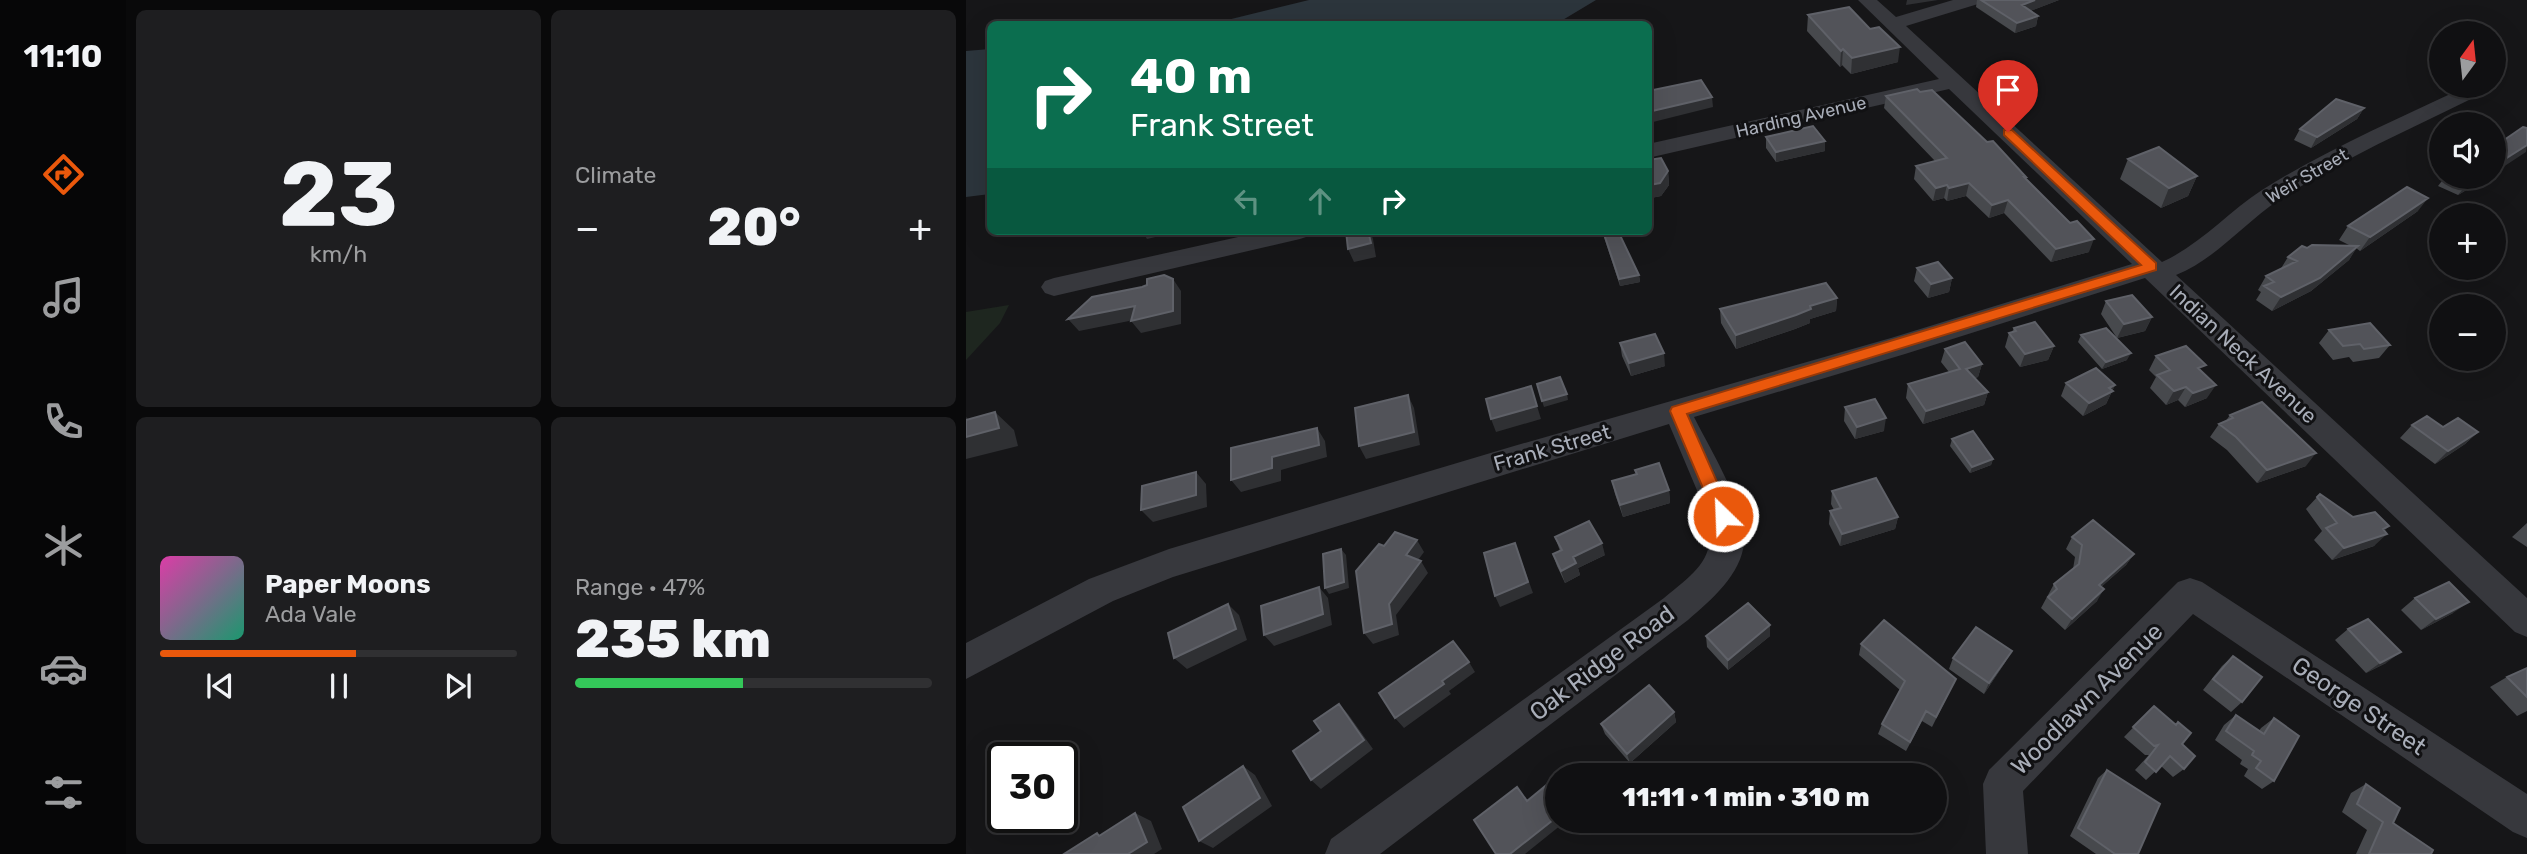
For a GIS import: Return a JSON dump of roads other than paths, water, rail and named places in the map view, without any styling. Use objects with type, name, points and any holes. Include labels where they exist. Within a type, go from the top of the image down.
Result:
[{"type":"street","name":"Indian Neck Avenue","points":[[1867,0],[2527,621]]},
{"type":"street","points":[[1893,24],[1972,0]]},
{"type":"street","name":"Harding Avenue","points":[[1652,151],[1954,82]]},
{"type":"street","name":"Weir Street","points":[[2154,270],[2185,262],[2250,210],[2311,171],[2458,98]]},
{"type":"street","points":[[1054,287],[1282,235]]},
{"type":"street","name":"Frank Street","points":[[966,662],[1092,594],[1169,564],[2154,270]]},
{"type":"street","name":"Oak Ridge Road","points":[[1346,854],[1676,609],[1705,582],[1724,557],[1729,542],[1723,516],[1677,411]]},
{"type":"street","name":"George Street","points":[[2190,593],[2527,818]]},
{"type":"street","name":"Woodlawn Avenue","points":[[2007,854],[2003,784],[2190,593]]}]
